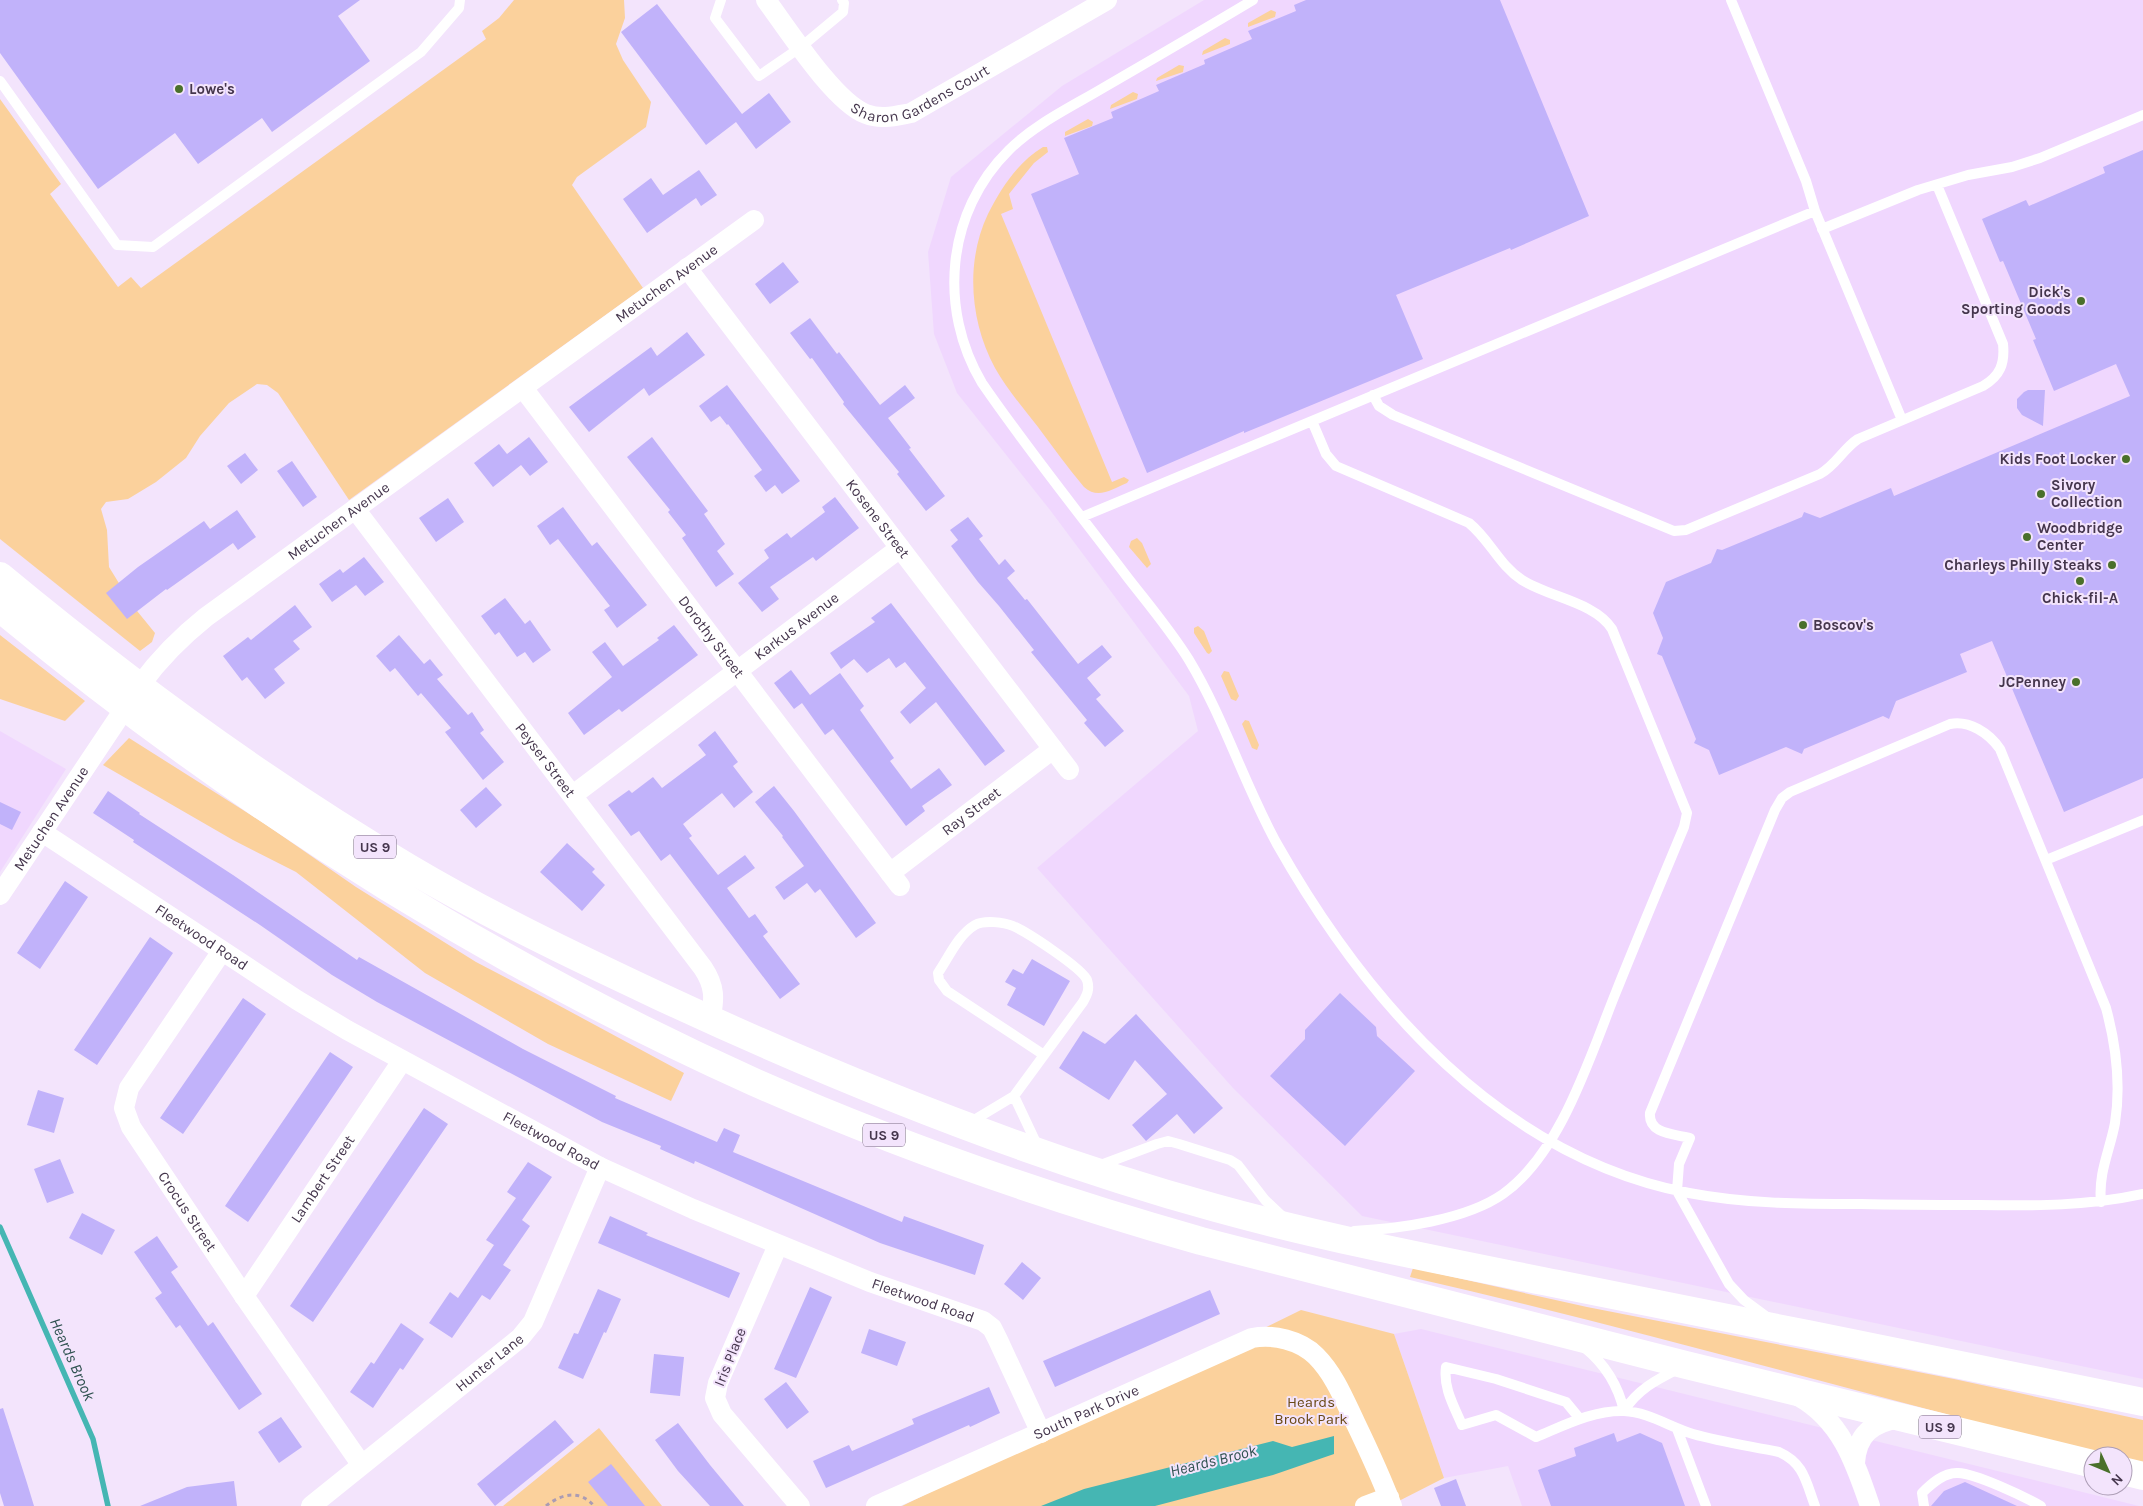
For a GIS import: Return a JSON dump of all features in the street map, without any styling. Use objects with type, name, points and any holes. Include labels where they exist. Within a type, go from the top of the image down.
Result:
[{"type":"highway","name":"US 9","points":[[0,576],[96,669]]},
{"type":"highway","name":"US 9","points":[[0,608],[96,669],[165,720],[337,855],[452,927],[631,1023],[711,1062],[808,1105],[1007,1181],[1136,1223],[1267,1260],[2083,1462]]},
{"type":"highway","name":"US 9","points":[[165,720],[294,796],[408,868],[528,933],[710,1020],[835,1074],[965,1126],[1090,1170],[1217,1208],[1447,1262],[2143,1402]]},
{"type":"highway","points":[[2025,1379],[2115,1378],[2143,1384]]},
{"type":"street","name":"Sharon Gardens Court","points":[[766,0],[844,101],[865,114],[886,118],[911,113],[1107,0]]},
{"type":"street","name":"Metuchen Avenue","points":[[0,895],[153,668],[177,641],[754,220]]},
{"type":"street","name":"Kosene Street","points":[[687,268],[1069,770]]},
{"type":"street","name":"Dorothy Street","points":[[522,388],[895,879]]},
{"type":"street","name":"Peyser Street","points":[[356,509],[710,977],[714,996],[710,1020]]},
{"type":"street","name":"Karkus Avenue","points":[[573,795],[900,548]]},
{"type":"street","name":"Ray Street","points":[[895,879],[1053,749]]},
{"type":"street","name":"Fleetwood Road","points":[[42,832],[297,1000],[402,1061],[600,1168],[778,1245],[870,1282],[983,1320],[992,1328],[1041,1433]]},
{"type":"street","name":"Crocus Street","points":[[222,951],[129,1088],[124,1108],[131,1127],[244,1296],[361,1464]]},
{"type":"street","name":"Lambert Street","points":[[244,1296],[402,1061]]},
{"type":"street","name":"Hunter Lane","points":[[311,1506],[520,1338],[533,1322],[600,1168]]},
{"type":"street","name":"Iris Place","points":[[778,1245],[718,1383],[715,1398],[722,1414],[800,1506]]},
{"type":"street","name":"South Park Drive","points":[[876,1506],[1252,1338],[1266,1335],[1297,1344],[1315,1355],[1332,1375],[1371,1455],[1390,1501]]},
{"type":"street","points":[[1788,1390],[1803,1398],[1825,1417],[1843,1439],[1855,1463],[1870,1506]]},
{"type":"street","points":[[1855,1463],[1858,1445],[1869,1430],[1886,1420],[1902,1418]]},
{"type":"street","points":[[1364,1506],[1390,1501]]},
{"type":"lane","points":[[0,81],[117,245],[153,246],[421,52],[459,8],[460,0]]},
{"type":"lane","points":[[721,0],[714,18],[759,76],[801,47],[842,12],[844,3],[842,0]]},
{"type":"lane","points":[[1253,0],[1027,134],[1010,149],[987,174],[975,194],[963,225],[957,248],[953,282],[957,320],[968,358],[989,394],[1190,662],[1210,700],[1246,783],[1279,846],[1320,914],[1352,958],[1390,1008],[1428,1049],[1499,1109],[1550,1142],[1608,1168],[1677,1191],[1721,1198],[1786,1203],[2050,1206],[2101,1202],[2143,1194]]},
{"type":"lane","points":[[1731,0],[1806,181],[1822,229],[1902,420]]},
{"type":"lane","points":[[1822,229],[1892,200],[1937,185],[2033,160],[2143,115]]},
{"type":"lane","points":[[1373,395],[1379,406],[1393,415],[1678,532],[1820,474],[1830,468],[1849,445],[1858,439],[1983,386],[1995,379],[2002,367],[2004,352],[2000,338],[1937,185]]},
{"type":"lane","points":[[1082,517],[1815,211]]},
{"type":"lane","points":[[1090,1170],[1157,1144],[1168,1141],[1180,1144],[1230,1160],[1238,1166],[1286,1219],[1314,1232],[1383,1228],[1445,1218],[1478,1208],[1511,1188],[1550,1142],[1565,1115],[1687,817],[1686,809],[1612,629],[1605,619],[1516,576],[1504,564],[1482,535],[1469,524],[1336,466],[1326,454],[1312,421]]},
{"type":"lane","points":[[1788,1332],[1748,1304],[1729,1284],[1677,1191],[1680,1164],[1690,1138],[1655,1128],[1650,1122],[1650,1113],[1775,810],[1782,798],[1790,792],[1946,726],[1962,724],[1987,734],[1995,742],[2005,759],[2098,985],[2112,1032],[2117,1080],[2116,1108],[2112,1135],[2101,1173],[2101,1202]]},
{"type":"lane","points":[[2046,860],[2143,820]]},
{"type":"lane","points":[[965,1126],[1014,1096],[1083,1002],[1088,991],[1087,980],[1077,966],[1013,926],[994,922],[977,924],[962,935],[938,973],[939,980],[947,991],[1044,1055]]},
{"type":"lane","points":[[1014,1096],[1040,1152]]},
{"type":"lane","points":[[1564,1333],[1595,1356],[1605,1368],[1619,1391],[1624,1411]]},
{"type":"lane","points":[[1624,1411],[1635,1395],[1643,1388],[1686,1364]]},
{"type":"lane","points":[[1580,1419],[1566,1402],[1496,1379],[1446,1367],[1444,1379],[1462,1426],[1496,1415],[1536,1437],[1580,1419],[1624,1411],[1644,1415],[1677,1429],[1779,1452],[1791,1457],[1798,1464],[1804,1475],[1815,1506]]},
{"type":"lane","points":[[1677,1429],[1706,1506]]},
{"type":"lane","points":[[1924,1506],[1922,1493],[1934,1480],[1957,1472],[2020,1494],[2041,1506]]},
{"type":"path","points":[[546,1506],[557,1497],[574,1495],[590,1501],[594,1506]]},
{"type":"shaded area","name":"Woodbridge Center","points":[[1204,0],[2143,0],[2143,1379],[1362,1216],[1233,1088],[1037,868],[1198,731],[1189,696],[1050,510],[957,393],[934,334],[928,252],[951,177],[1062,86]]},
{"type":"shaded area","points":[[0,731],[66,769],[0,872]]},
{"type":"shaded area","points":[[1421,1329],[2083,1492],[2083,1496],[2098,1496],[2139,1506],[1522,1506],[1508,1466],[1444,1478],[1394,1334]]},
{"type":"green space","points":[[514,0],[624,0],[625,18],[616,44],[623,60],[651,102],[646,127],[577,177],[572,185],[643,288],[349,500],[278,393],[267,385],[257,384],[229,403],[200,436],[186,458],[156,482],[128,499],[106,502],[101,509],[107,530],[109,567],[133,606],[155,633],[152,642],[140,651],[0,539],[0,99],[61,184],[50,194],[118,287],[131,277],[141,288],[486,39],[482,31],[499,18]]},
{"type":"green space","points":[[1271,10],[1276,12],[1275,17],[1248,27],[1248,23]]},
{"type":"green space","points":[[1225,38],[1230,40],[1230,44],[1202,55],[1203,51]]},
{"type":"green space","points":[[1179,65],[1184,66],[1183,72],[1156,81],[1157,78]]},
{"type":"green space","points":[[1133,92],[1138,94],[1137,99],[1110,109],[1111,105]]},
{"type":"green space","points":[[1088,119],[1093,122],[1092,126],[1065,136],[1065,132]]},
{"type":"green space","points":[[1043,147],[1047,147],[1048,152],[1034,163],[1009,194],[1013,209],[1001,214],[1112,482],[1124,477],[1129,480],[1127,483],[1100,493],[1089,491],[1084,487],[1010,391],[995,368],[987,350],[976,312],[974,272],[976,252],[988,214],[1011,176],[1026,160]]},
{"type":"green space","points":[[1137,538],[1142,543],[1151,564],[1147,568],[1129,547],[1131,541]]},
{"type":"green space","points":[[1198,626],[1204,631],[1212,651],[1209,654],[1194,633],[1194,628]]},
{"type":"green space","points":[[0,635],[85,701],[65,721],[0,699]]},
{"type":"green space","points":[[1224,671],[1229,672],[1239,696],[1236,701],[1231,699],[1221,676]]},
{"type":"green space","points":[[1245,720],[1249,721],[1259,745],[1257,750],[1252,748],[1242,724]]},
{"type":"green space","points":[[129,738],[265,824],[356,887],[476,962],[684,1073],[671,1101],[548,1044],[425,973],[296,872],[233,840],[103,765]]},
{"type":"green space","points":[[1413,1268],[1587,1307],[1954,1379],[2143,1420],[2143,1465],[2133,1462],[2133,1446],[2083,1446],[2083,1450],[1585,1319],[1410,1277]]},
{"type":"green space","name":"Heards Brook Park","points":[[1301,1310],[1394,1334],[1444,1478],[1389,1506],[902,1506]]},
{"type":"green space","points":[[599,1428],[662,1506],[503,1506]]},
{"type":"water","points":[[1334,1436],[1334,1454],[1273,1475],[1155,1506],[1041,1506],[1084,1489],[1273,1441],[1292,1447]]},
{"type":"building","name":"Lowe's","points":[[0,0],[360,0],[338,16],[370,61],[272,132],[262,118],[198,164],[175,133],[98,189],[0,53]]},
{"type":"building","points":[[1306,0],[1500,0],[1589,216],[1511,250],[1510,248],[1396,295],[1423,359],[1244,433],[1244,431],[1147,473],[1031,194],[1079,174],[1064,138],[1113,118],[1111,112],[1159,91],[1156,85],[1205,64],[1204,60],[1252,39],[1248,31],[1296,11],[1294,5]]},
{"type":"building","points":[[657,4],[742,114],[769,93],[791,122],[756,149],[736,122],[706,145],[621,32]]},
{"type":"building","points":[[2143,150],[2143,778],[2064,812],[1992,641],[1960,654],[1967,672],[1896,701],[1889,719],[1883,716],[1804,749],[1802,754],[1786,747],[1719,775],[1709,750],[1694,743],[1696,739],[1662,656],[1657,654],[1663,638],[1653,613],[1666,582],[1711,563],[1717,549],[1722,550],[1802,517],[1804,512],[1820,518],[1891,488],[1894,496],[2130,396],[2116,364],[2054,391],[2033,340],[2036,339],[2003,261],[2000,262],[1982,219],[2026,200],[2029,206],[2105,173],[2103,167]]},
{"type":"building","points":[[699,170],[717,195],[701,206],[696,198],[647,233],[623,199],[651,178],[663,195]]},
{"type":"building","points":[[783,262],[799,282],[770,304],[755,284]]},
{"type":"building","points":[[810,318],[837,354],[839,352],[880,405],[905,385],[915,398],[888,418],[945,496],[926,511],[897,474],[899,472],[843,404],[844,402],[812,358],[810,359],[790,333]]},
{"type":"building","points":[[687,332],[705,355],[649,396],[644,388],[589,432],[569,407],[651,347],[657,356]]},
{"type":"building","points":[[727,385],[800,481],[782,494],[775,485],[766,492],[754,476],[762,470],[728,424],[720,416],[711,422],[699,406]]},
{"type":"building","points":[[2028,390],[2045,390],[2043,426],[2022,415],[2017,408],[2017,399]]},
{"type":"building","points":[[529,437],[548,462],[530,476],[521,465],[493,487],[474,463],[499,444],[507,454]]},
{"type":"building","points":[[652,437],[708,511],[704,514],[725,544],[717,551],[734,574],[716,587],[682,538],[686,535],[668,512],[670,510],[627,457]]},
{"type":"building","points":[[245,453],[258,470],[241,484],[227,466]]},
{"type":"building","points":[[292,461],[317,497],[303,507],[277,471]]},
{"type":"building","points":[[835,497],[859,528],[816,561],[813,557],[770,587],[779,599],[762,612],[738,583],[769,558],[764,550],[787,533],[791,538],[825,512],[822,507]]},
{"type":"building","points":[[448,498],[464,522],[436,542],[419,518]]},
{"type":"building","points":[[563,507],[592,546],[597,542],[647,605],[617,628],[604,610],[610,606],[558,539],[550,545],[537,526]]},
{"type":"building","points":[[237,510],[256,537],[238,550],[233,543],[166,589],[127,619],[106,593],[138,567],[204,521],[210,529]]},
{"type":"building","points":[[968,517],[983,536],[979,539],[999,565],[1005,559],[1015,571],[1007,578],[1025,600],[1027,599],[1078,664],[1102,645],[1112,657],[1087,678],[1101,695],[1096,699],[1124,731],[1105,747],[1084,723],[1087,720],[1031,652],[1034,650],[951,546],[958,540],[950,530]]},
{"type":"building","points":[[364,557],[384,582],[365,596],[356,585],[332,602],[319,584],[340,569],[343,573]]},
{"type":"building","points":[[505,598],[525,624],[530,620],[551,650],[533,663],[525,652],[517,657],[499,632],[495,635],[481,616]]},
{"type":"building","points":[[891,603],[1005,751],[985,766],[936,702],[910,724],[900,712],[926,688],[905,662],[896,668],[889,658],[867,673],[854,659],[841,669],[830,653],[875,622],[871,618]]},
{"type":"building","points":[[295,605],[312,627],[293,641],[300,649],[274,669],[285,683],[265,699],[247,677],[242,681],[223,656],[248,637],[251,640]]},
{"type":"building","points":[[674,625],[698,655],[622,712],[619,709],[584,735],[568,713],[612,677],[592,652],[605,642],[623,666],[659,640],[657,638]]},
{"type":"building","points":[[399,635],[424,664],[430,659],[443,675],[437,679],[468,715],[472,712],[484,730],[480,733],[504,762],[483,780],[445,732],[451,728],[421,693],[418,696],[395,668],[390,672],[376,656]]},
{"type":"building","points":[[791,670],[810,695],[840,673],[864,706],[860,710],[894,758],[890,761],[911,789],[939,768],[952,785],[922,806],[925,811],[906,826],[833,729],[825,735],[802,703],[794,709],[774,683]]},
{"type":"building","points":[[715,731],[738,762],[733,766],[753,792],[734,808],[722,793],[683,824],[692,836],[689,838],[718,875],[745,855],[755,868],[727,888],[749,918],[755,914],[768,932],[763,936],[800,984],[780,999],[670,854],[661,861],[639,831],[631,836],[608,805],[629,790],[632,793],[653,777],[662,788],[706,755],[698,745]]},
{"type":"building","points":[[774,786],[876,923],[856,938],[820,889],[815,893],[807,883],[784,900],[775,887],[804,866],[783,836],[755,802]]},
{"type":"building","points":[[486,787],[502,805],[476,828],[460,810]]},
{"type":"building","points":[[108,791],[139,814],[233,875],[357,960],[359,957],[523,1049],[616,1096],[615,1098],[717,1142],[724,1128],[740,1135],[733,1152],[902,1222],[904,1216],[984,1245],[975,1275],[880,1243],[695,1161],[694,1164],[660,1149],[661,1146],[602,1122],[377,1002],[332,975],[260,925],[133,842],[134,840],[93,813]]},
{"type":"building","points":[[0,802],[21,812],[12,830],[0,824]]},
{"type":"building","points":[[567,843],[595,869],[592,872],[605,885],[582,911],[540,872]]},
{"type":"building","points":[[65,881],[88,897],[40,969],[17,953]]},
{"type":"building","points":[[150,937],[173,953],[97,1065],[74,1050]]},
{"type":"building","points":[[1032,959],[1070,981],[1044,1026],[1007,1005],[1016,988],[1005,982],[1013,969],[1023,974]]},
{"type":"building","points":[[1340,993],[1376,1027],[1377,1036],[1415,1071],[1345,1146],[1270,1076],[1305,1039],[1305,1030]]},
{"type":"building","points":[[243,998],[266,1014],[183,1134],[160,1118]]},
{"type":"building","points":[[1136,1014],[1223,1108],[1194,1134],[1177,1114],[1146,1141],[1132,1125],[1167,1094],[1135,1060],[1109,1100],[1059,1068],[1083,1031],[1105,1044]]},
{"type":"building","points":[[330,1052],[353,1067],[248,1222],[225,1206]]},
{"type":"building","points":[[38,1090],[64,1098],[54,1133],[27,1125]]},
{"type":"building","points":[[424,1108],[448,1124],[313,1322],[290,1306]]},
{"type":"building","points":[[60,1159],[74,1193],[47,1203],[34,1169]]},
{"type":"building","points":[[528,1162],[552,1177],[522,1220],[530,1226],[503,1265],[511,1270],[490,1300],[482,1295],[452,1338],[429,1323],[450,1292],[458,1298],[494,1245],[486,1240],[516,1198],[507,1192]]},
{"type":"building","points":[[82,1213],[115,1230],[102,1255],[69,1238]]},
{"type":"building","points":[[610,1216],[648,1233],[646,1235],[740,1273],[729,1298],[598,1243]]},
{"type":"building","points":[[157,1236],[178,1267],[171,1272],[208,1326],[213,1322],[262,1394],[239,1410],[180,1325],[176,1328],[155,1298],[162,1293],[134,1252]]},
{"type":"building","points":[[1022,1262],[1041,1278],[1023,1300],[1004,1284]]},
{"type":"building","points":[[810,1287],[832,1297],[796,1378],[774,1369]]},
{"type":"building","points":[[598,1289],[621,1299],[583,1379],[558,1368],[574,1333],[578,1334]]},
{"type":"building","points":[[1210,1290],[1220,1314],[1055,1387],[1043,1361]]},
{"type":"building","points":[[401,1323],[424,1339],[403,1370],[400,1368],[373,1408],[350,1392],[371,1362],[374,1364]]},
{"type":"building","points":[[869,1329],[906,1342],[897,1366],[861,1353]]},
{"type":"building","points":[[654,1354],[684,1357],[680,1396],[650,1393]]},
{"type":"building","points":[[786,1382],[809,1412],[787,1429],[764,1399]]},
{"type":"building","points":[[989,1387],[1000,1413],[826,1488],[813,1461],[849,1445],[852,1451],[914,1424],[912,1419]]},
{"type":"building","points":[[3,1408],[34,1506],[4,1506],[0,1493],[0,1409]]},
{"type":"building","points":[[281,1417],[302,1447],[279,1463],[258,1432]]},
{"type":"building","points":[[555,1420],[574,1442],[495,1506],[477,1484]]},
{"type":"building","points":[[678,1423],[744,1506],[710,1506],[678,1471],[655,1440]]},
{"type":"building","points":[[1614,1433],[1617,1442],[1640,1433],[1662,1443],[1685,1506],[1551,1506],[1538,1470],[1576,1456],[1574,1448]]},
{"type":"building","points":[[611,1464],[645,1506],[608,1506],[588,1482]]},
{"type":"building","points":[[1456,1479],[1466,1506],[1441,1506],[1434,1488]]},
{"type":"building","points":[[234,1481],[237,1506],[140,1506],[187,1487]]},
{"type":"building","points":[[1965,1482],[2017,1506],[1931,1506],[1944,1491]]},
{"type":"waterway","name":"Heards Brook","points":[[0,1227],[93,1439],[108,1506]]},
{"type":"place","name":"Lowe's","points":[[179,89]]},
{"type":"place","name":"Dick's Sporting Goods","points":[[2081,301]]},
{"type":"place","name":"Kids Foot Locker","points":[[2126,459]]},
{"type":"place","name":"Sivory Collection","points":[[2041,494]]},
{"type":"place","name":"Woodbridge Center","points":[[2027,537]]},
{"type":"place","name":"Charleys Philly Steaks","points":[[2112,565]]},
{"type":"place","name":"Chick-fil-A","points":[[2080,581]]},
{"type":"place","name":"Boscov's","points":[[1803,625]]},
{"type":"place","name":"JCPenney","points":[[2076,682]]}]
